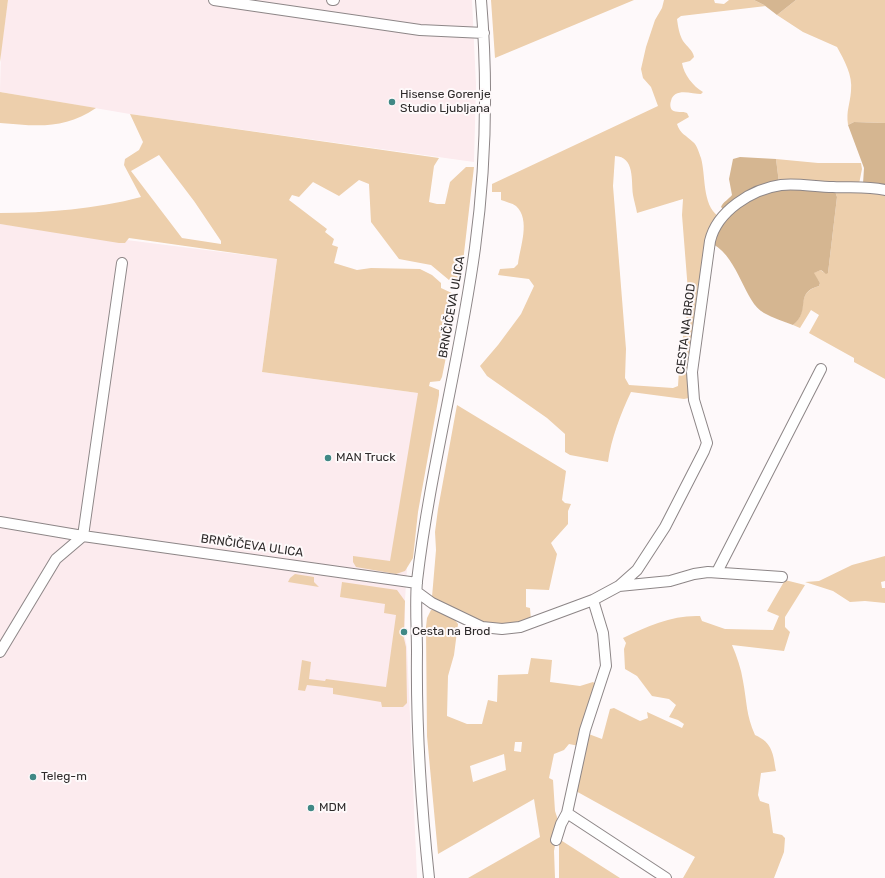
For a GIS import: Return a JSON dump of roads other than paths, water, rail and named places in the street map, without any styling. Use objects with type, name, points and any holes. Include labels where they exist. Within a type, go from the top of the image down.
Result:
[{"type":"street","points":[[214,0],[420,30],[484,33]]},
{"type":"street","name":"BRNČIČEVA ULICA","points":[[429,878],[416,709],[417,587],[425,531],[476,247],[484,162],[486,100],[484,33],[481,0]]},
{"type":"street","name":"CESTA NA BROD","points":[[417,587],[432,603],[482,627],[502,629],[520,627],[593,600],[619,586],[637,570],[646,558],[665,527],[707,443],[694,400],[692,372],[710,241],[716,224],[739,203],[761,192],[781,185],[861,187],[885,190]]},
{"type":"street","points":[[0,652],[56,559],[83,536],[122,263]]},
{"type":"street","points":[[717,572],[821,369]]},
{"type":"street","name":"BRNČIČEVA ULICA","points":[[0,522],[417,587]]},
{"type":"street","points":[[619,586],[659,583],[694,574],[717,572],[782,577]]},
{"type":"street","points":[[556,840],[561,824],[567,813],[585,730],[606,666],[603,633],[593,600]]},
{"type":"street","points":[[567,813],[666,878]]},
{"type":"place","name":"Hisense Gorenje Studio Ljubljana","points":[[392,102]]},
{"type":"place","name":"MAN Truck","points":[[328,458]]},
{"type":"place","name":"Cesta na Brod","points":[[404,632]]},
{"type":"place","name":"Teleg-m","points":[[33,777]]},
{"type":"place","name":"MDM","points":[[311,808]]}]
